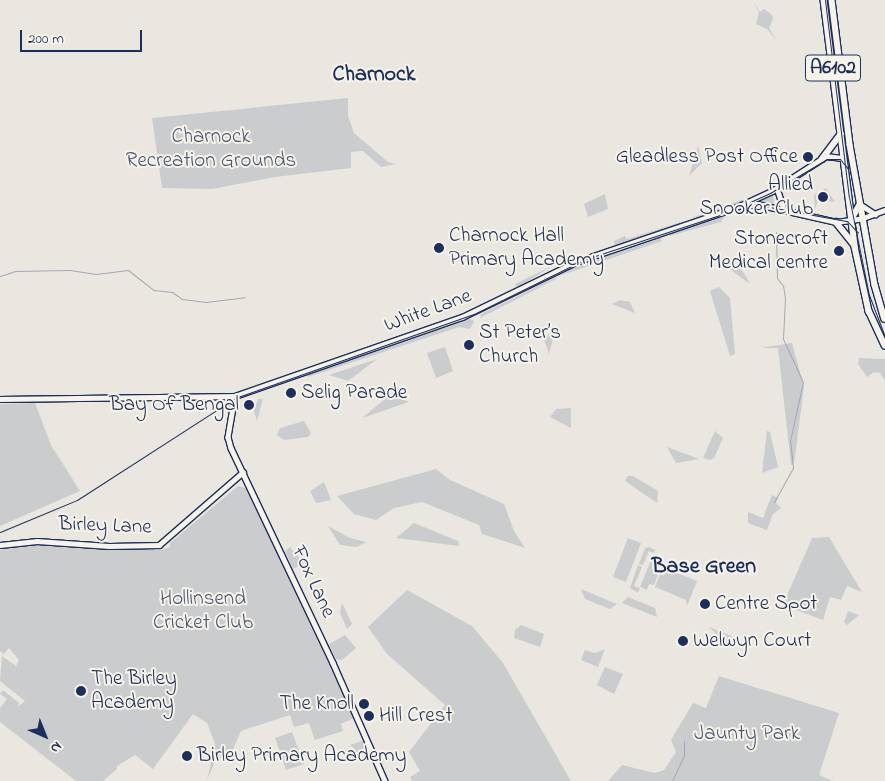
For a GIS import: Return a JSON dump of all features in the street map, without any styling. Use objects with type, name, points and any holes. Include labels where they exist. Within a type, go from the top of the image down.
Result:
[{"type":"highway","name":"A6102","points":[[824,0],[841,134],[842,158],[855,247],[869,311],[885,345]]},
{"type":"highway","name":"A6102","points":[[832,0],[854,169],[875,285],[885,319]]},
{"type":"highway","points":[[822,159],[841,134]]},
{"type":"highway","points":[[842,158],[854,169]]},
{"type":"highway","points":[[851,220],[860,204]]},
{"type":"highway","points":[[836,222],[855,247]]},
{"type":"main road","points":[[822,159],[834,155],[842,158]]},
{"type":"main road","name":"White Lane","points":[[0,399],[235,396],[462,317],[576,262],[735,208],[778,188],[822,159]]},
{"type":"main road","points":[[778,188],[780,202],[785,211]]},
{"type":"main road","points":[[735,208],[757,204],[836,222],[863,218],[885,210]]},
{"type":"main road","points":[[860,204],[875,214]]},
{"type":"main road","name":"Fox Lane","points":[[235,396],[228,437],[242,472],[385,781]]},
{"type":"main road","name":"Birley Lane","points":[[0,545],[37,541],[109,546],[159,545],[242,472]]},
{"type":"green space","points":[[752,0],[760,12],[764,9],[771,14],[773,19],[769,28],[777,41],[767,29],[756,24],[759,12]]},
{"type":"green space","name":"Charnock Recreation Grounds","points":[[348,98],[348,116],[354,133],[388,162],[396,164],[381,167],[363,151],[351,152],[351,168],[275,177],[212,189],[162,188],[152,118]]},
{"type":"green space","points":[[698,146],[702,163],[689,176]]},
{"type":"green space","name":"Allied Snooker Club","points":[[826,188],[835,202],[818,200],[815,210],[814,195]]},
{"type":"green space","points":[[605,194],[608,209],[588,217],[584,204]]},
{"type":"green space","points":[[773,194],[774,205],[761,202],[761,201]]},
{"type":"green space","points":[[750,197],[738,204],[694,218],[694,217]]},
{"type":"green space","points":[[726,215],[721,222],[669,236],[670,234]]},
{"type":"green space","points":[[684,221],[670,228],[615,246],[614,241],[625,236],[627,239]]},
{"type":"green space","points":[[660,237],[662,241],[559,276],[590,259]]},
{"type":"green space","points":[[724,265],[742,270],[750,284]]},
{"type":"green space","points":[[552,266],[519,287],[515,285],[515,284]]},
{"type":"green space","points":[[556,277],[556,279],[480,318],[481,314]]},
{"type":"green space","points":[[719,287],[730,298],[735,354],[730,356],[710,291]]},
{"type":"green space","points":[[620,300],[630,302],[635,313],[612,304]]},
{"type":"green space","points":[[468,318],[474,321],[470,329],[459,327],[308,377],[306,373]]},
{"type":"green space","points":[[556,327],[549,354],[544,339]]},
{"type":"green space","points":[[792,343],[804,387],[794,464],[791,465],[778,348],[761,348]]},
{"type":"green space","points":[[445,347],[453,371],[436,378],[427,353]]},
{"type":"green space","points":[[859,358],[885,359],[885,381],[880,373],[874,372],[867,377],[858,364]]},
{"type":"green space","points":[[377,359],[348,381],[329,375]]},
{"type":"green space","points":[[391,394],[409,402],[362,418]]},
{"type":"green space","points":[[258,399],[263,399],[257,421],[254,411]]},
{"type":"green space","points":[[35,403],[51,445],[80,491],[0,526],[0,404]]},
{"type":"green space","points":[[571,408],[571,428],[550,417],[556,409]]},
{"type":"green space","points":[[304,421],[311,433],[308,437],[284,440],[277,435],[280,428]]},
{"type":"green space","points":[[715,431],[723,438],[714,458],[710,460],[703,458]]},
{"type":"green space","points":[[767,431],[770,432],[778,467],[762,473]]},
{"type":"green space","points":[[667,447],[699,459],[676,463]]},
{"type":"green space","points":[[436,469],[450,480],[504,504],[514,531],[525,548],[482,534],[479,525],[422,502],[394,508],[376,520],[354,514],[337,496]]},
{"type":"green space","points":[[628,476],[633,476],[658,491],[657,503],[625,481]]},
{"type":"green space","points":[[324,482],[331,500],[316,503],[310,491]]},
{"type":"green space","name":"Hollinsend Cricket Club","points":[[238,486],[250,489],[354,718],[341,724],[343,731],[315,740],[309,723],[294,727],[290,715],[241,731],[228,761],[217,757],[207,780],[215,744],[207,723],[193,714],[153,769],[135,755],[117,766],[117,769],[103,781],[76,781],[0,722],[0,708],[7,699],[0,694],[3,690],[19,703],[18,707],[25,701],[0,681],[2,656],[16,666],[19,660],[9,648],[4,654],[0,651],[0,550],[35,543],[161,550],[170,547],[170,543]]},
{"type":"green space","points":[[772,495],[778,498],[776,503],[781,508],[773,514],[767,530],[748,523],[748,512],[763,518]]},
{"type":"green space","points":[[414,523],[458,541],[459,546],[396,538]]},
{"type":"green space","points":[[328,526],[350,538],[366,542],[357,547],[340,545]]},
{"type":"green space","points":[[829,537],[862,592],[847,586],[841,600],[830,597],[823,620],[783,605],[812,538]]},
{"type":"green space","points":[[628,538],[641,543],[626,582],[613,577]]},
{"type":"green space","points":[[290,547],[304,563],[293,569],[285,551]]},
{"type":"green space","points":[[649,547],[655,550],[654,553],[649,551],[643,565],[639,564],[645,548]]},
{"type":"green space","points":[[653,555],[661,558],[656,571],[659,572],[654,585],[649,584],[647,590],[640,587]]},
{"type":"green space","points":[[638,565],[642,567],[634,586],[640,588],[638,593],[630,588]]},
{"type":"green space","points":[[667,569],[697,581],[687,606],[686,600],[655,587],[660,574],[664,576]]},
{"type":"green space","points":[[581,589],[617,604],[610,609],[585,599]]},
{"type":"green space","points":[[407,590],[472,626],[503,663],[571,781],[412,781],[410,777],[420,771],[409,752],[445,705],[387,654],[368,627]]},
{"type":"green space","points":[[628,597],[655,608],[657,617],[622,603]]},
{"type":"green space","points":[[342,603],[352,624],[347,629],[340,613]]},
{"type":"green space","points":[[848,611],[859,615],[847,625],[844,622]]},
{"type":"green space","points":[[521,625],[544,634],[540,647],[514,638],[515,630]]},
{"type":"green space","points":[[709,627],[736,638],[737,639],[728,645]]},
{"type":"green space","points":[[345,635],[356,648],[342,660],[336,659],[329,644]]},
{"type":"green space","points":[[605,649],[598,667],[581,660],[585,650],[595,653]]},
{"type":"green space","points":[[605,667],[623,674],[614,694],[597,685]]},
{"type":"green space","name":"Jaunty Park","points":[[719,676],[839,713],[819,775],[833,781],[608,781],[622,765],[655,773],[664,770],[676,752],[671,740],[693,703],[706,708]]},
{"type":"green space","points":[[292,732],[304,764],[286,770],[275,738]]},
{"type":"green space","points":[[365,740],[369,750],[354,755],[355,749],[350,745]]},
{"type":"waterway","points":[[774,502],[793,468],[790,441],[803,382],[783,339],[785,298],[783,286],[777,278],[776,232]]},
{"type":"waterway","points":[[0,276],[15,271],[70,270],[96,274],[128,270],[154,290],[172,292],[182,299],[206,302],[245,297]]},
{"type":"waterway","points":[[672,781],[684,755],[684,741]]},
{"type":"tram line","points":[[825,0],[849,197],[869,295],[885,337]]},
{"type":"tram line","points":[[750,202],[770,193],[827,159],[840,159],[848,169]]},
{"type":"tram line","points":[[0,532],[77,500],[235,398],[474,314],[586,259],[753,204],[847,221],[858,233]]},
{"type":"place","name":"Gleadless Post Office","points":[[808,157]]},
{"type":"place","name":"Allied Snooker Club","points":[[823,197]]},
{"type":"place","name":"Charnock Hall Primary Academy","points":[[439,248]]},
{"type":"place","name":"Stonecroft Medical centre","points":[[839,251]]},
{"type":"place","name":"St Peter’s Church","points":[[469,345]]},
{"type":"place","name":"Selig Parade","points":[[291,393]]},
{"type":"place","name":"Bay Of Bengal","points":[[249,405]]},
{"type":"place","name":"Centre Spot","points":[[705,604]]},
{"type":"place","name":"Welwyn Court","points":[[683,641]]},
{"type":"place","name":"The Birley Academy","points":[[81,691]]},
{"type":"place","name":"The Knoll","points":[[364,704]]},
{"type":"place","name":"Hill Crest","points":[[369,716]]},
{"type":"place","name":"Birley Primary Academy","points":[[187,756]]},
{"type":"district","name":"Charnock","points":[[374,76]]},
{"type":"district","name":"Base Green","points":[[704,568]]}]
